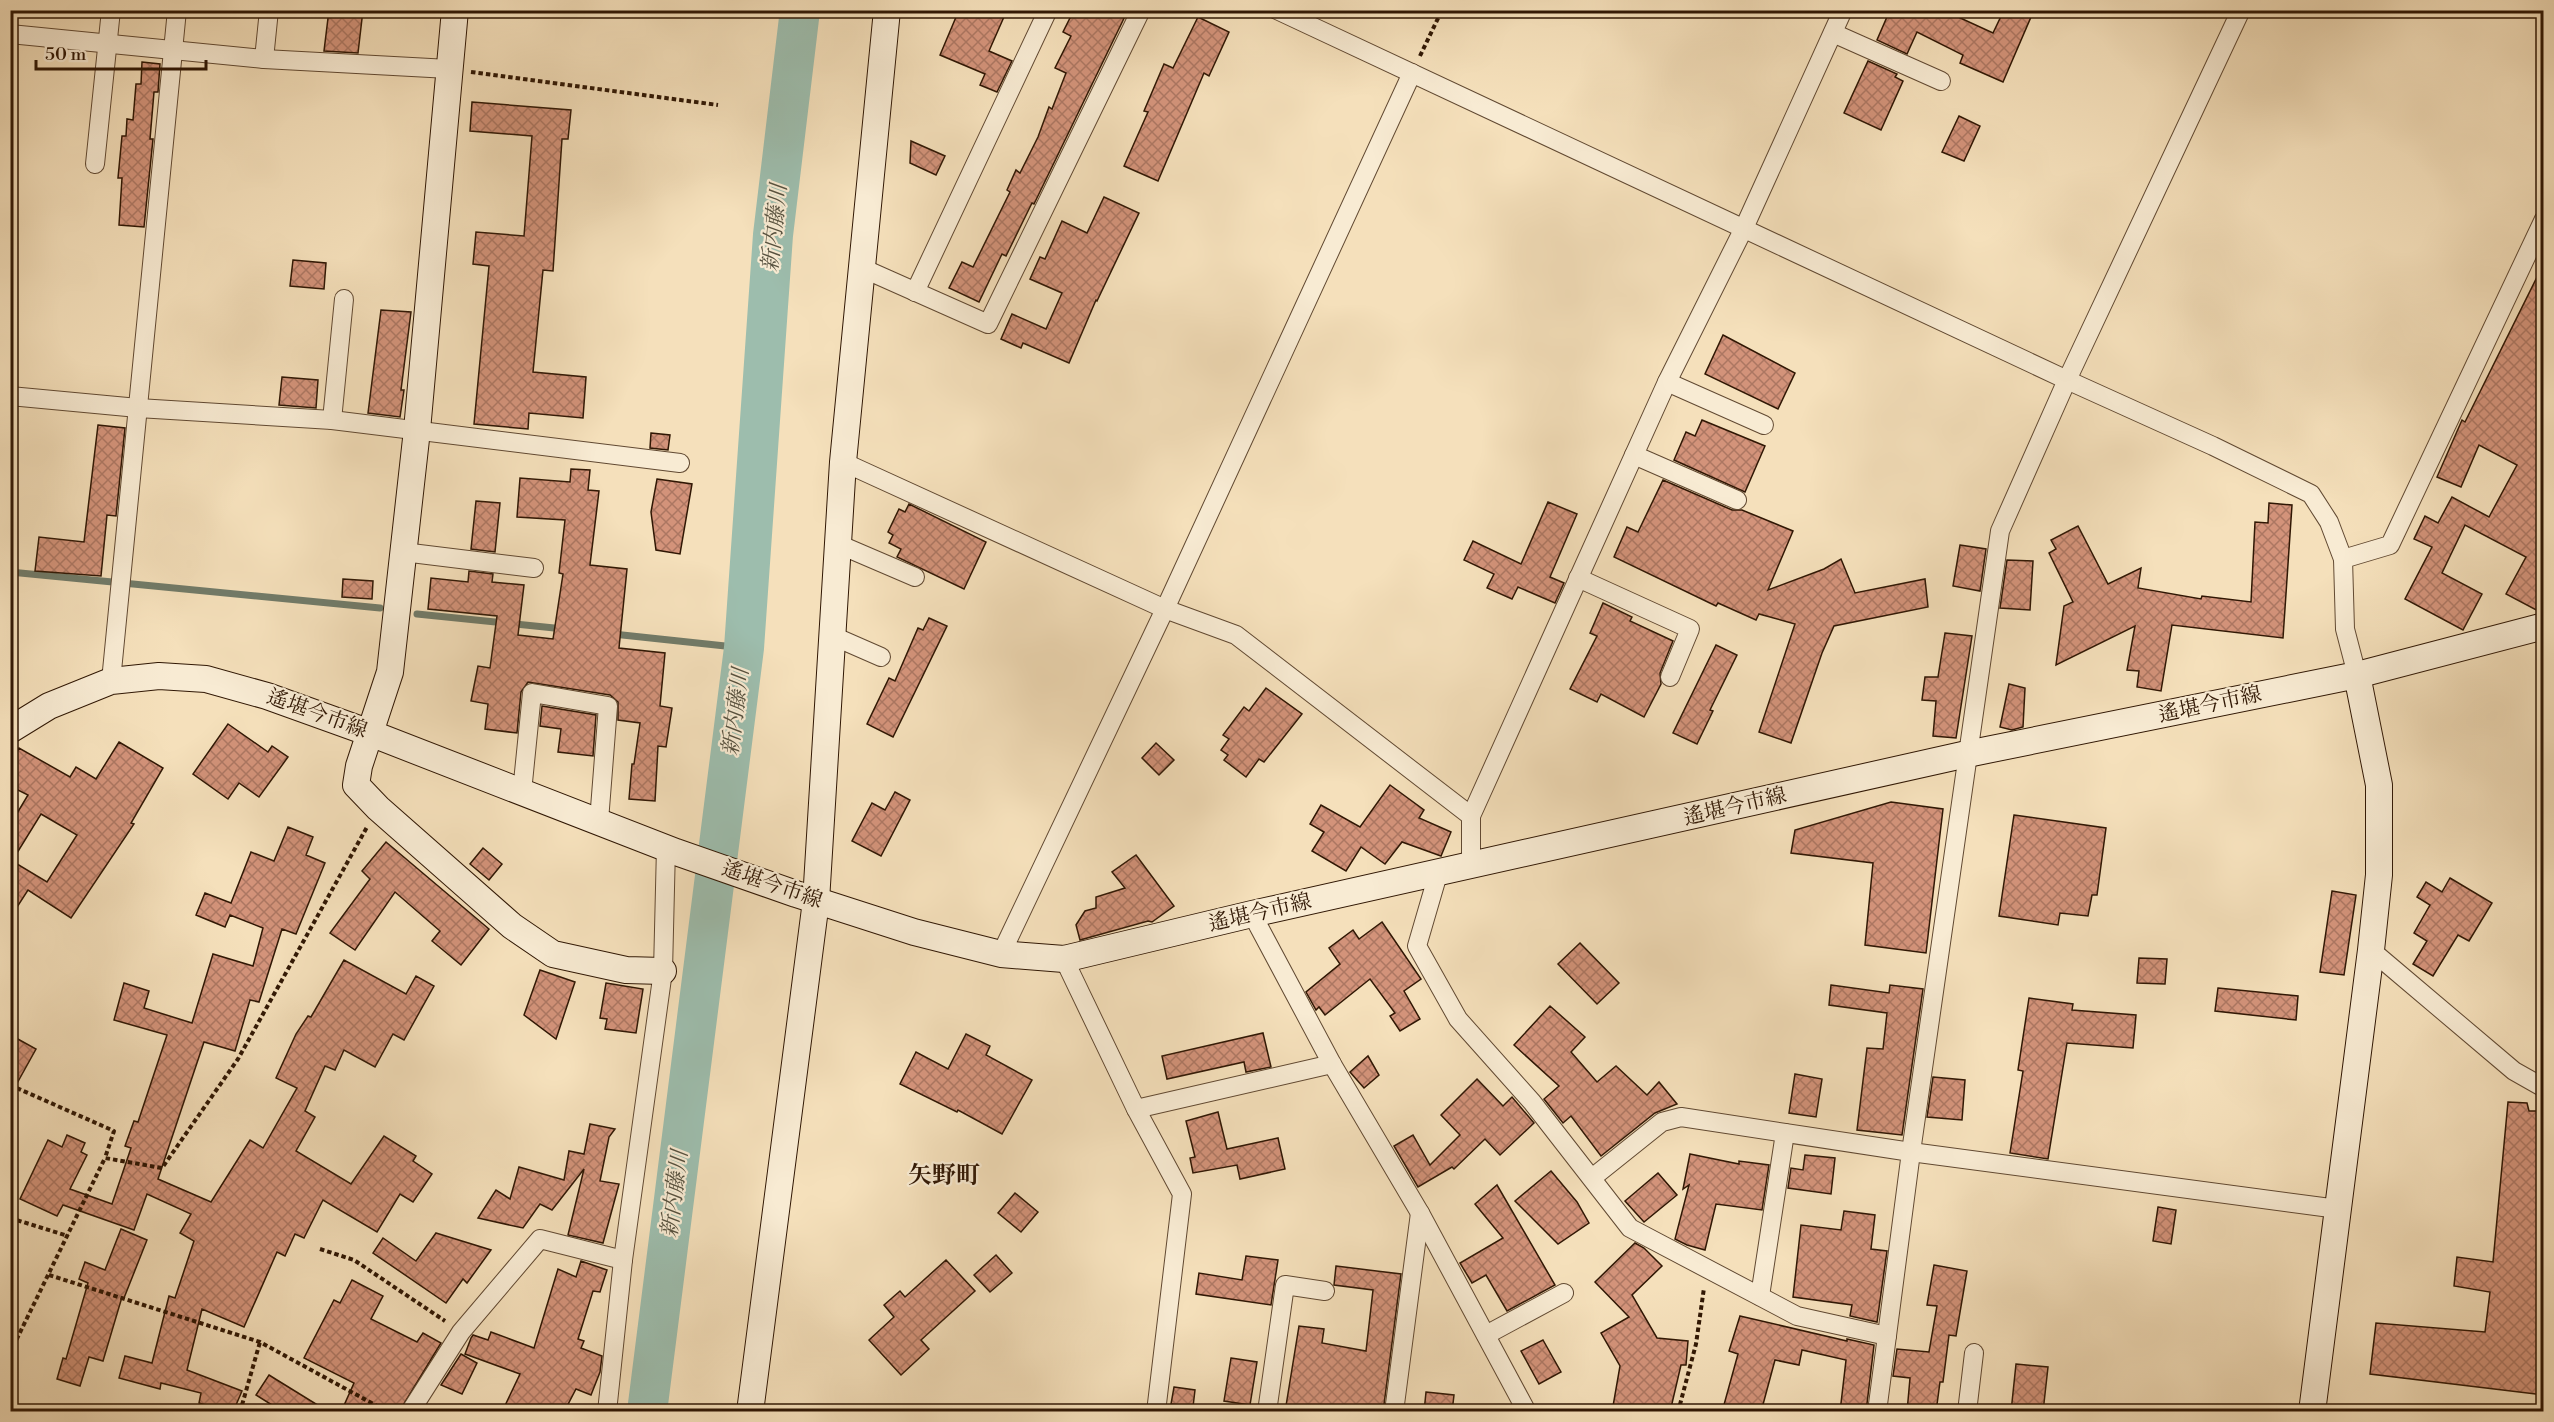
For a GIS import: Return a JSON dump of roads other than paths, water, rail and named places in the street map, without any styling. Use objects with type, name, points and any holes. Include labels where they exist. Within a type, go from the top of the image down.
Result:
[{"type":"street","points":[[95,164],[111,10]]},
{"type":"street","points":[[111,681],[177,10]]},
{"type":"street","points":[[264,59],[269,10]]},
{"type":"street","points":[[455,10],[417,430],[390,672],[358,766],[356,785],[378,808],[512,927],[553,954],[626,970],[663,971]]},
{"type":"street","points":[[750,1412],[833,636],[843,462],[887,10]]},
{"type":"street","points":[[915,292],[1048,10]]},
{"type":"street","points":[[862,268],[988,324],[1141,10]]},
{"type":"street","points":[[1277,10],[2067,380],[2213,446],[2311,494],[2329,522],[2343,559],[2345,628],[2379,785],[2379,875],[2371,950],[2312,1412]]},
{"type":"street","points":[[1471,866],[1472,816],[1667,382],[1744,228],[1843,10]]},
{"type":"street","points":[[1877,1412],[1911,1152],[2000,531],[2067,380],[2241,10]]},
{"type":"street","points":[[1833,33],[1941,81]]},
{"type":"street","points":[[10,34],[264,59],[449,69]]},
{"type":"street","points":[[1001,954],[1165,609],[1412,74]]},
{"type":"street","points":[[2343,559],[2390,545],[2544,219]]},
{"type":"street","points":[[333,420],[344,299]]},
{"type":"street","points":[[1667,382],[1764,425]]},
{"type":"street","points":[[10,396],[138,408],[333,420],[680,463]]},
{"type":"street","points":[[1634,455],[1737,500]]},
{"type":"street","points":[[843,462],[1165,609],[1236,635],[1472,816]]},
{"type":"street","points":[[838,544],[915,577]]},
{"type":"street","points":[[403,552],[534,568]]},
{"type":"street","points":[[1578,578],[1690,629],[1670,677]]},
{"type":"street","name":"遙堪今市線","points":[[10,730],[49,706],[111,681],[159,676],[206,679],[267,696],[370,733],[671,849],[806,898],[914,932],[1001,954],[1064,959],[1252,914],[1967,754],[2357,675],[2542,628]]},
{"type":"street","points":[[833,636],[881,657]]},
{"type":"street","points":[[522,792],[532,693],[608,706],[598,821]]},
{"type":"street","points":[[608,1412],[623,1260],[663,971],[671,849]]},
{"type":"street","points":[[1438,874],[1417,946],[1458,1019],[1532,1102],[1630,1228],[1797,1316],[1887,1336]]},
{"type":"street","points":[[1252,914],[1332,1064],[1420,1213],[1527,1412]]},
{"type":"street","points":[[2371,950],[2514,1071],[2544,1088]]},
{"type":"street","points":[[1064,959],[1136,1109],[1182,1194],[1156,1412]]},
{"type":"street","points":[[1136,1109],[1332,1064]]},
{"type":"street","points":[[1592,1179],[1662,1122],[1681,1117],[1911,1152],[2338,1209]]},
{"type":"street","points":[[1760,1296],[1785,1133]]},
{"type":"street","points":[[1394,1412],[1420,1213]]},
{"type":"street","points":[[410,1412],[461,1332],[540,1239],[623,1260]]},
{"type":"street","points":[[1267,1412],[1285,1286],[1326,1291]]},
{"type":"street","points":[[1486,1335],[1564,1293]]},
{"type":"street","points":[[1967,1412],[1974,1353]]},
{"type":"waterway","name":"新内藤川","points":[[647,1412],[744,648],[773,235],[800,10]]},
{"type":"waterway","points":[[10,572],[380,608]]},
{"type":"waterway","points":[[417,614],[564,629]]},
{"type":"waterway","points":[[613,634],[744,648]]},
{"type":"district","name":"矢野町","points":[[944,1176]]}]
